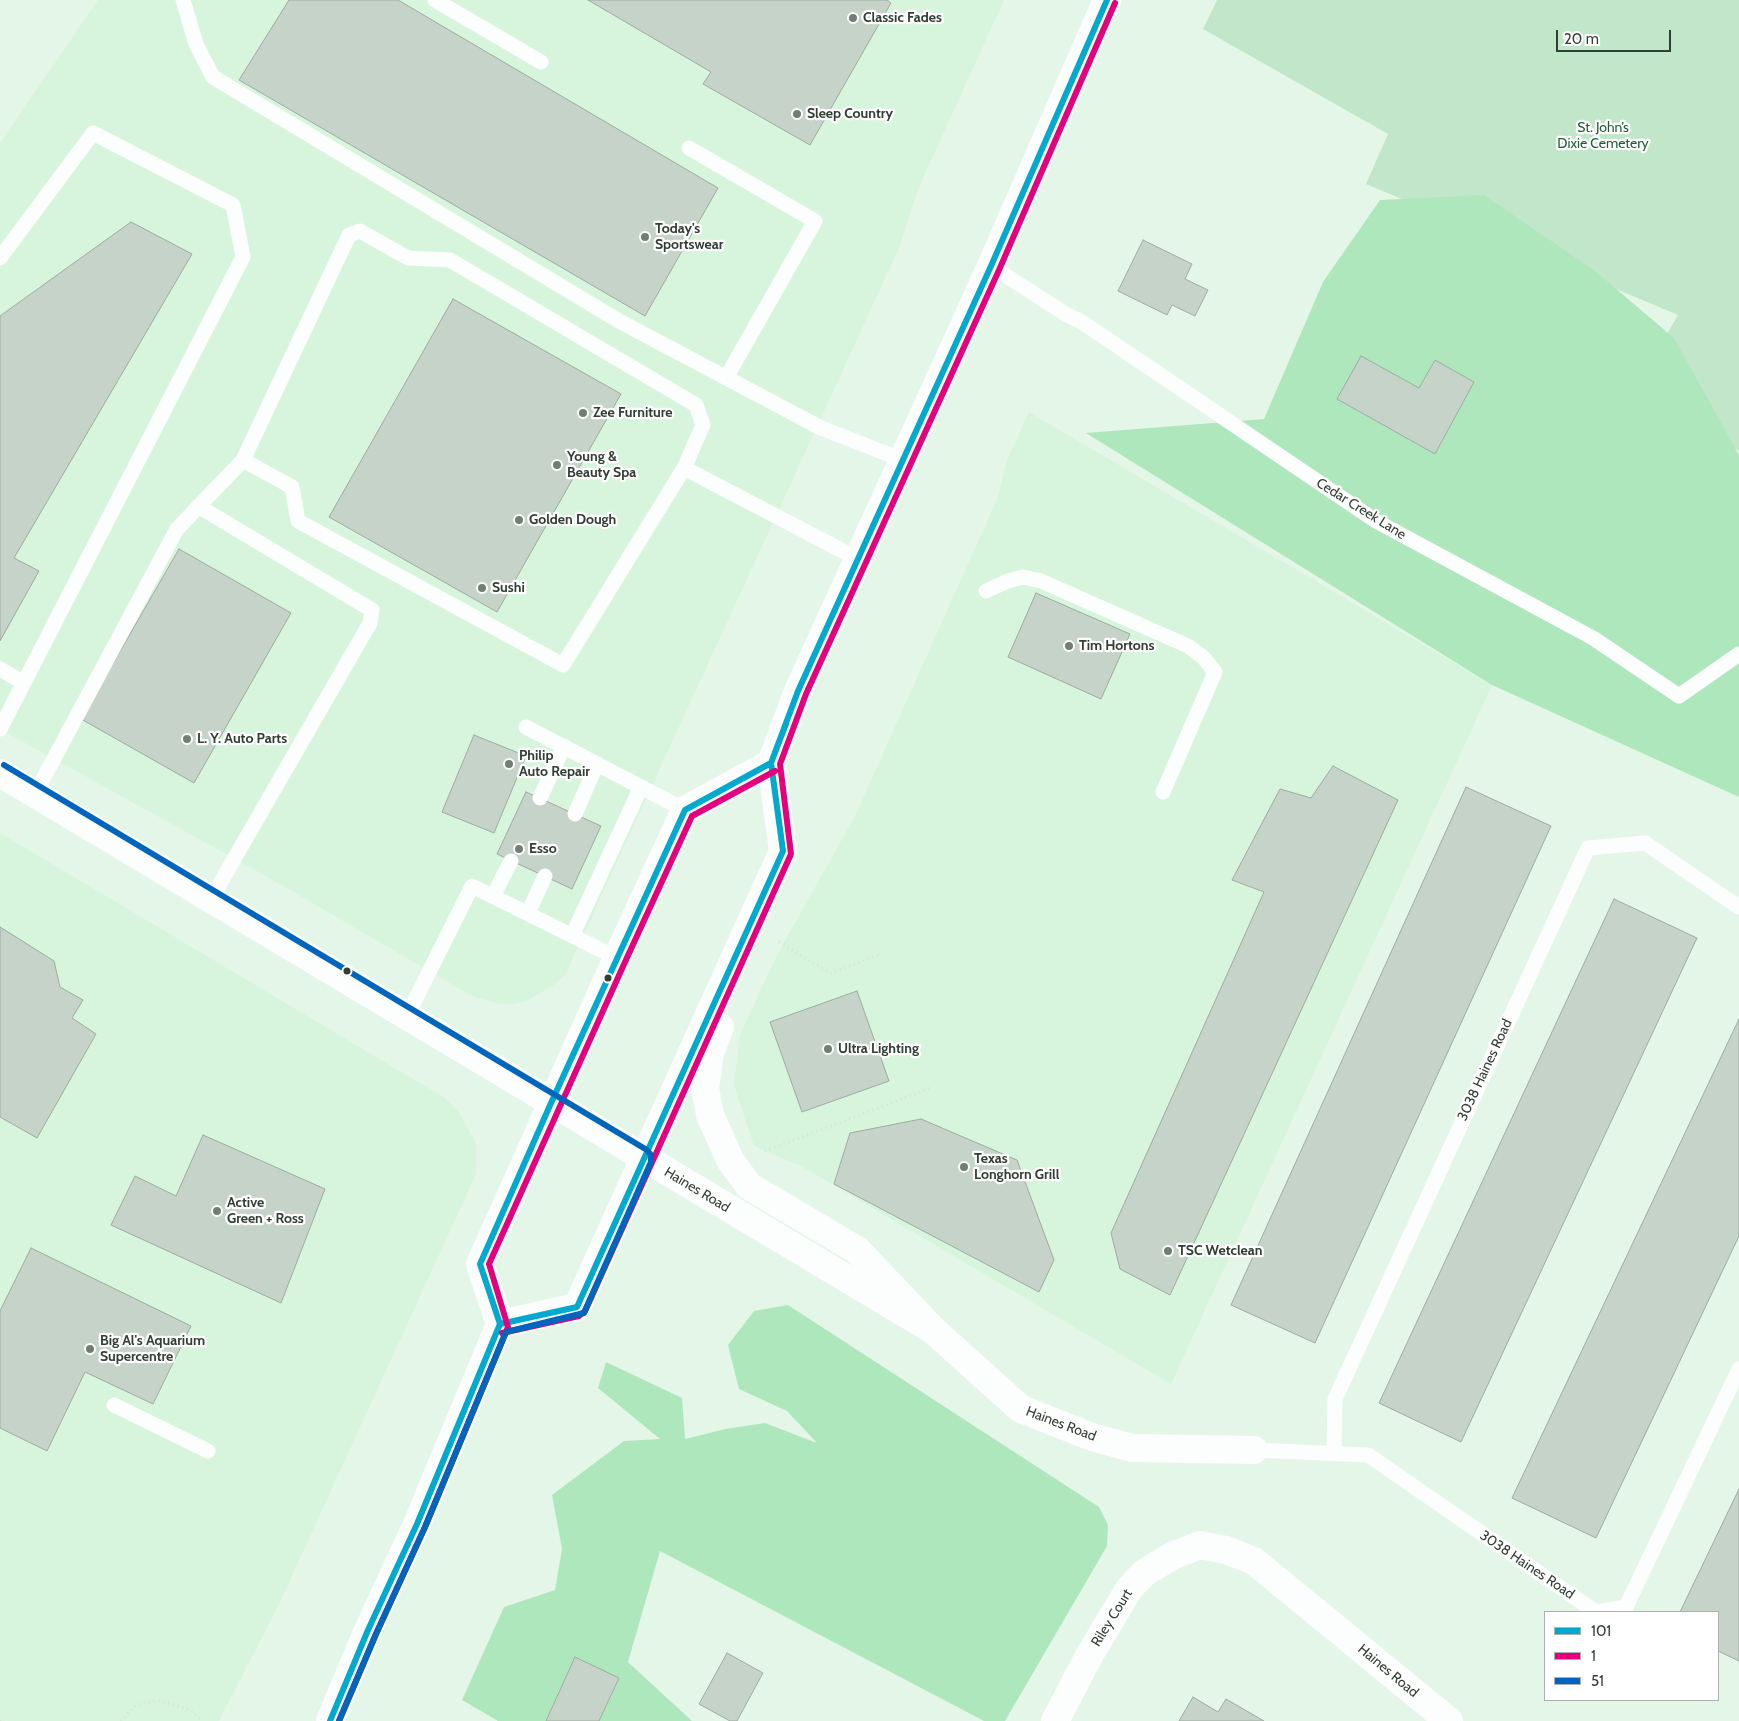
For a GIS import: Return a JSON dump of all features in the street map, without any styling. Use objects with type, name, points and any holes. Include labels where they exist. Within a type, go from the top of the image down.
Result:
[{"type":"main road","points":[[500,1324],[577,1307],[643,1158],[784,852],[771,763],[798,691],[991,266],[1107,0]]},
{"type":"main road","points":[[330,1721],[368,1630],[417,1524],[500,1324],[480,1264],[617,958],[686,810],[771,763]]},
{"type":"main road","name":"Haines Road","points":[[0,773],[933,1330],[1021,1408],[1092,1437],[1132,1448],[1254,1450]]},
{"type":"main road","points":[[735,960],[738,981],[710,1053],[705,1088],[710,1116],[730,1160],[749,1186],[857,1250],[933,1330]]},
{"type":"main road","name":"Haines Road","points":[[1200,1545],[1226,1550],[1254,1561],[1450,1721]]},
{"type":"main road","name":"Riley Court","points":[[1054,1721],[1092,1650],[1129,1589],[1144,1573],[1172,1556],[1200,1545]]},
{"type":"lane","points":[[183,0],[196,44],[213,77],[619,321],[821,428],[903,460]]},
{"type":"lane","points":[[435,0],[540,62]]},
{"type":"lane","points":[[0,258],[93,133],[233,205],[243,257],[0,729]]},
{"type":"lane","points":[[688,148],[815,221],[726,378]]},
{"type":"lane","points":[[34,794],[177,529],[243,460],[349,235],[360,231],[408,258],[450,260],[696,405],[703,426],[684,468],[563,665],[298,521],[292,487],[243,460]]},
{"type":"lane","name":"Cedar Creek Lane","points":[[991,266],[1067,315],[1082,322],[1376,521],[1593,638],[1679,696],[1739,654]]},
{"type":"lane","points":[[684,468],[858,559]]},
{"type":"lane","points":[[198,506],[372,610],[370,623],[211,899]]},
{"type":"lane","points":[[986,591],[1024,577],[1041,582],[1188,646],[1203,657],[1215,672],[1163,792]]},
{"type":"lane","points":[[0,669],[24,682]]},
{"type":"lane","points":[[526,727],[686,810]]},
{"type":"lane","points":[[540,798],[564,746]]},
{"type":"lane","points":[[575,814],[598,764]]},
{"type":"lane","points":[[572,936],[641,787]]},
{"type":"lane","name":"3038 Haines Road","points":[[1334,1453],[1334,1399],[1588,848],[1645,843],[1739,907]]},
{"type":"lane","points":[[493,896],[511,860]]},
{"type":"lane","points":[[528,913],[545,876]]},
{"type":"lane","points":[[406,1016],[472,886],[617,958]]},
{"type":"lane","name":"3038 Haines Road","points":[[1602,1611],[1626,1607],[1739,1369]]},
{"type":"lane","points":[[114,1406],[208,1451]]},
{"type":"lane","name":"3038 Haines Road","points":[[1254,1450],[1368,1455],[1595,1611]]},
{"type":"path","points":[[779,942],[830,973],[879,955]]},
{"type":"path","points":[[758,1153],[933,1087]]},
{"type":"path","points":[[121,1721],[136,1705],[158,1700],[190,1710],[203,1721]]},
{"type":"shaded area","points":[[98,0],[1004,0],[918,189],[899,248],[565,975],[554,985],[526,1001],[515,1004],[500,1004],[472,996],[266,876],[0,729],[0,143]]},
{"type":"shaded area","points":[[1029,412],[1492,685],[1171,1384],[801,1166],[754,1146],[734,1085],[740,1035],[777,955],[855,816],[998,497],[1007,460]]},
{"type":"shaded area","points":[[0,833],[445,1098],[459,1112],[476,1143],[476,1174],[279,1604],[219,1721],[0,1721]]},
{"type":"green space","name":"St. John’s Dixie Cemetery","points":[[1217,0],[1739,0],[1739,451],[1639,382],[1678,315],[1366,184],[1388,134],[1203,29]]},
{"type":"green space","points":[[1484,195],[1595,271],[1674,338],[1739,455],[1739,797],[1492,685],[1086,433],[1264,419],[1323,282],[1380,200]]},
{"type":"green space","points":[[788,1305],[1099,1507],[1108,1525],[1107,1546],[1005,1721],[984,1721],[660,1551],[628,1662],[692,1721],[498,1721],[462,1700],[504,1607],[555,1590],[562,1549],[552,1495],[624,1441],[660,1439],[598,1388],[606,1362],[682,1398],[685,1439],[725,1429],[765,1423],[817,1443],[787,1411],[739,1389],[728,1345],[754,1311]]},
{"type":"building","points":[[289,0],[398,0],[718,188],[645,316],[239,80]]},
{"type":"building","points":[[588,0],[887,0],[891,3],[810,145],[703,84],[711,72]]},
{"type":"building","points":[[131,222],[192,254],[14,558],[39,571],[0,641],[0,316]]},
{"type":"building","points":[[1143,240],[1192,264],[1185,279],[1208,290],[1195,316],[1172,305],[1167,315],[1118,291]]},
{"type":"building","points":[[453,299],[621,394],[497,612],[329,517]]},
{"type":"building","points":[[1361,356],[1419,388],[1435,360],[1474,382],[1435,454],[1337,399]]},
{"type":"building","points":[[179,549],[291,613],[194,783],[81,719]]},
{"type":"building","name":"Tim Hortons","points":[[1036,593],[1130,634],[1101,699],[1008,657]]},
{"type":"building","points":[[474,735],[526,756],[494,833],[442,812]]},
{"type":"building","points":[[1333,766],[1398,800],[1170,1295],[1120,1269],[1111,1233],[1264,892],[1232,880],[1280,789],[1311,798]]},
{"type":"building","points":[[1466,787],[1551,826],[1315,1343],[1231,1305]]},
{"type":"building","points":[[526,792],[601,826],[572,889],[497,854]]},
{"type":"building","points":[[1614,899],[1697,938],[1461,1442],[1379,1403]]},
{"type":"building","points":[[0,927],[54,961],[60,987],[83,1000],[72,1018],[96,1034],[37,1138],[0,1117]]},
{"type":"building","points":[[857,991],[889,1081],[802,1112],[770,1022]]},
{"type":"building","points":[[1739,1019],[1739,1236],[1596,1538],[1512,1498]]},
{"type":"building","points":[[921,1119],[1017,1160],[1054,1260],[1039,1292],[834,1184],[850,1133]]},
{"type":"building","name":"Active Green + Ross","points":[[203,1135],[325,1189],[281,1303],[111,1225],[135,1176],[176,1196]]},
{"type":"building","name":"Big Al's Aquarium Supercentre","points":[[31,1248],[191,1326],[153,1404],[85,1372],[47,1451],[0,1428],[0,1311]]},
{"type":"building","points":[[1739,1489],[1739,1661],[1719,1651],[1719,1611],[1680,1611]]},
{"type":"building","points":[[727,1653],[763,1673],[737,1721],[730,1721],[699,1704]]},
{"type":"building","points":[[575,1657],[619,1678],[599,1721],[546,1721]]},
{"type":"building","points":[[1193,1697],[1218,1712],[1226,1699],[1264,1721],[1179,1721]]},
{"type":"transit line","name":"101","points":[[330,1721],[368,1630],[417,1524],[500,1324],[480,1264],[551,1103],[685,810],[771,763],[798,691],[991,266],[1107,0]]},
{"type":"transit line","name":"1","points":[[502,1333],[579,1316],[585,1311],[791,854],[780,764],[806,694],[999,270],[1115,3]]},
{"type":"transit line","name":"101","points":[[500,1324],[577,1307],[783,851],[771,763],[786,724]]},
{"type":"transit line","name":"51","points":[[4,765],[647,1150],[651,1155],[651,1162],[584,1313],[506,1332],[425,1527],[339,1721]]},
{"type":"transit line","name":"1","points":[[339,1721],[425,1527],[508,1327],[489,1264],[692,816],[775,771]]},
{"type":"place","name":"Classic Fades","points":[[853,18]]},
{"type":"place","name":"Sleep Country","points":[[797,114]]},
{"type":"place","name":"Today's Sportswear","points":[[645,237]]},
{"type":"place","name":"Zee Furniture","points":[[583,413]]},
{"type":"place","name":"Young & Beauty Spa","points":[[557,465]]},
{"type":"place","name":"Golden Dough","points":[[519,520]]},
{"type":"place","name":"Sushi","points":[[482,588]]},
{"type":"place","name":"Tim Hortons","points":[[1069,646]]},
{"type":"place","name":"L. Y. Auto Parts","points":[[187,739]]},
{"type":"place","name":"Philip Auto Repair","points":[[509,764]]},
{"type":"place","name":"Esso","points":[[519,849]]},
{"type":"place","name":"Ultra Lighting","points":[[828,1049]]},
{"type":"place","name":"Texas Longhorn Grill","points":[[964,1167]]},
{"type":"place","name":"Active Green + Ross","points":[[217,1211]]},
{"type":"place","name":"TSC Wetclean","points":[[1168,1251]]},
{"type":"place","name":"Big Al's Aquarium Supercentre","points":[[90,1349]]}]
